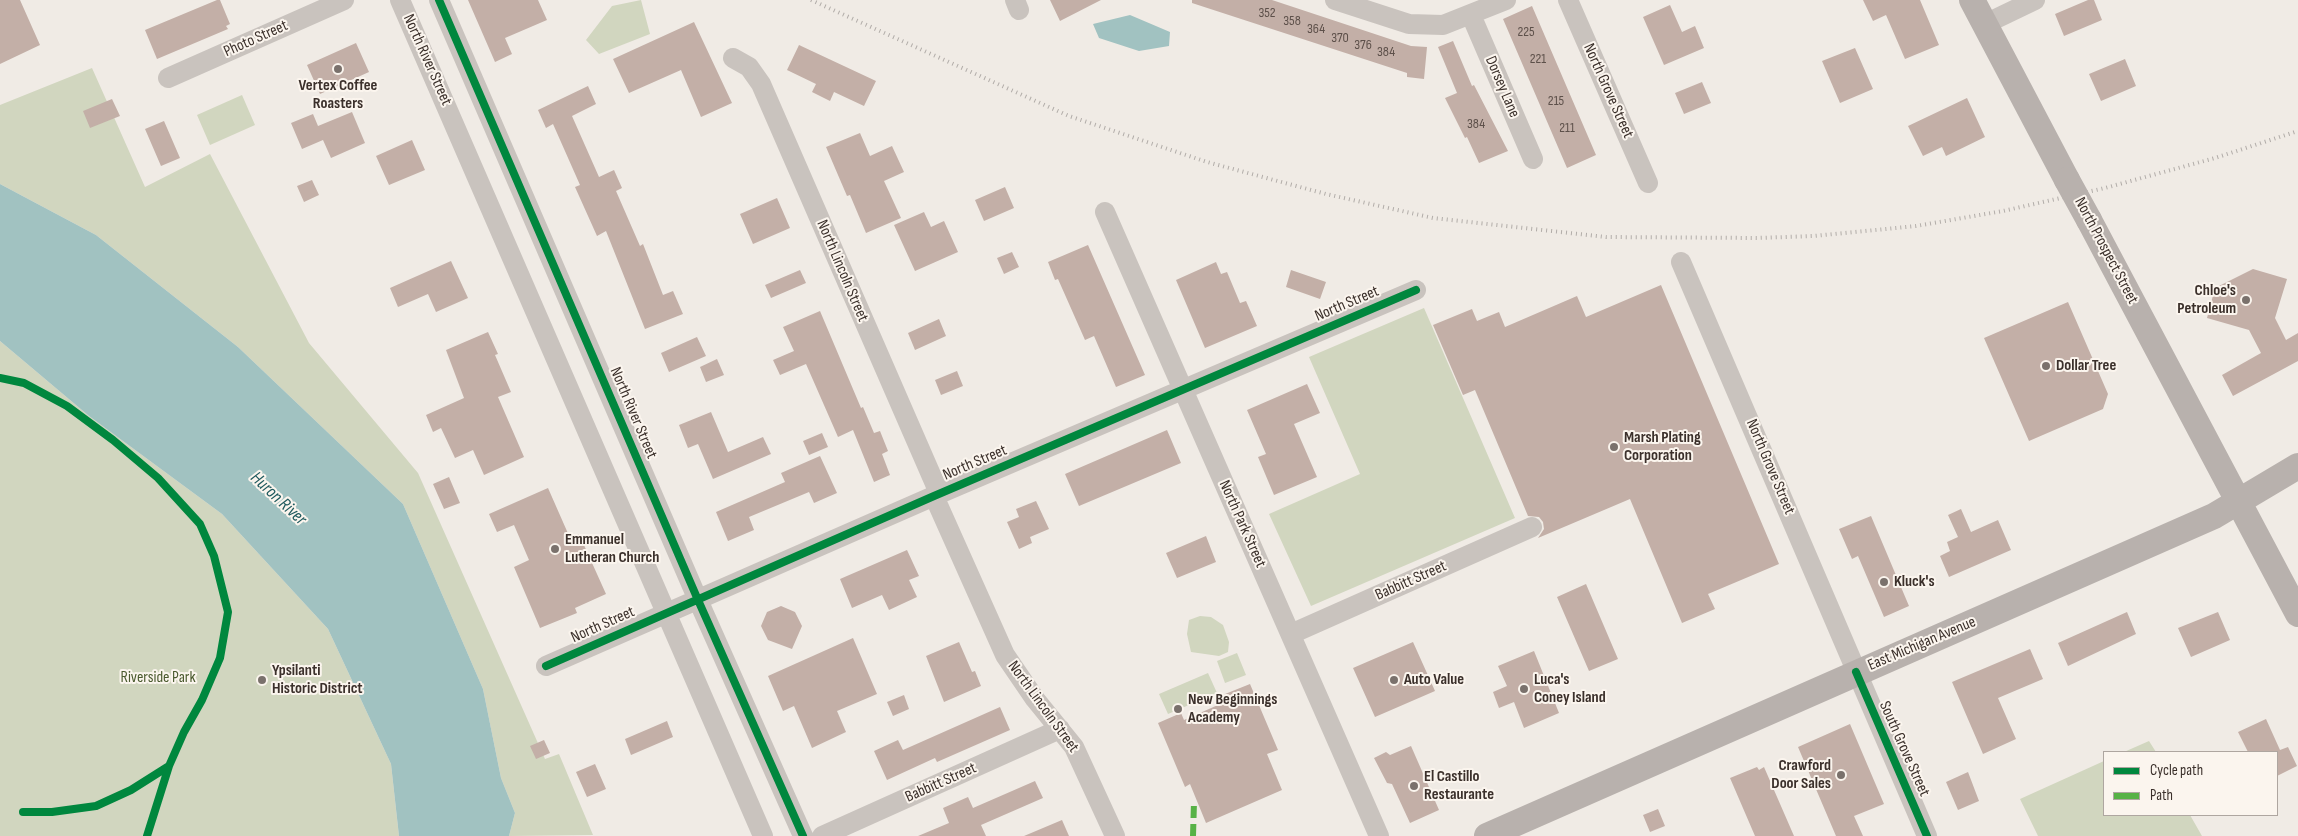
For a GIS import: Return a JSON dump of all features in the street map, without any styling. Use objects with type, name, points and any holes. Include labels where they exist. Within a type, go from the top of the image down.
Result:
[{"type":"main road","name":"North Prospect Street","points":[[1972,0],[2298,614]]},
{"type":"main road","name":"East Michigan Avenue","points":[[1487,836],[2196,524],[2239,503],[2298,466]]},
{"type":"street","name":"Photo Street","points":[[168,78],[344,0]]},
{"type":"street","name":"North River Street","points":[[400,0],[763,836]]},
{"type":"street","name":"North River Street","points":[[438,0],[698,600],[803,836]]},
{"type":"street","points":[[1335,0],[1409,24],[1443,25],[1471,16],[1506,0]]},
{"type":"street","name":"North Grove Street","points":[[1568,0],[1648,183]]},
{"type":"street","points":[[1985,24],[2035,0]]},
{"type":"street","name":"Dorsey Lane","points":[[1471,16],[1533,159]]},
{"type":"street","name":"North Lincoln Street","points":[[733,58],[748,67],[761,84],[1005,655],[1035,699],[1074,747],[1115,836]]},
{"type":"street","name":"North Park Street","points":[[1105,212],[1379,836]]},
{"type":"street","name":"North Grove Street","points":[[1681,262],[1856,672]]},
{"type":"street","name":"North Street","points":[[546,666],[936,494],[1416,290]]},
{"type":"street","name":"Babbitt Street","points":[[1291,634],[1532,527]]},
{"type":"street","name":"South Grove Street","points":[[1856,672],[1927,836]]},
{"type":"street","name":"Babbitt Street","points":[[822,836],[1060,729]]},
{"type":"green space","points":[[641,0],[650,34],[599,54],[586,40],[612,6]]},
{"type":"green space","points":[[92,68],[145,187],[210,154],[309,343],[418,473],[545,759],[559,754],[593,835],[509,836],[515,813],[501,778],[483,689],[403,504],[238,347],[96,235],[0,184],[0,105]]},
{"type":"green space","points":[[242,95],[255,125],[210,145],[197,115]]},
{"type":"green space","points":[[1424,308],[1515,518],[1311,606],[1269,514],[1360,474],[1309,357]]},
{"type":"green space","name":"Riverside Park","points":[[0,341],[89,416],[222,514],[328,629],[391,764],[399,836],[0,836]]},
{"type":"green space","points":[[1200,616],[1211,617],[1223,625],[1229,642],[1228,652],[1219,656],[1191,652],[1187,634],[1189,620]]},
{"type":"green space","points":[[1237,653],[1246,675],[1225,683],[1217,661]]},
{"type":"green space","points":[[1208,673],[1217,693],[1168,714],[1159,694]]},
{"type":"green space","points":[[2149,741],[2155,751],[2126,751]]},
{"type":"green space","points":[[2103,761],[2103,816],[2191,816],[2202,836],[2038,836],[2020,799]]},
{"type":"water","points":[[1130,15],[1170,32],[1169,46],[1139,51],[1099,38],[1093,24]]},
{"type":"water","name":"Huron River","points":[[0,184],[96,235],[238,347],[403,504],[483,689],[501,778],[515,813],[509,836],[399,836],[391,764],[328,629],[222,514],[89,416],[0,341]]},
{"type":"building","points":[[0,0],[20,0],[40,45],[0,64]]},
{"type":"building","points":[[220,0],[230,24],[226,26],[228,29],[157,59],[145,30]]},
{"type":"building","points":[[468,0],[538,0],[547,20],[505,38],[512,54],[495,62]]},
{"type":"building","points":[[1050,0],[1101,0],[1060,21]]},
{"type":"building","points":[[1192,0],[1272,0],[1411,46],[1427,47],[1424,79],[1407,77],[1407,73],[1192,3]]},
{"type":"building","points":[[1863,0],[1920,0],[1939,45],[1905,59],[1886,15],[1873,21]]},
{"type":"building","points":[[2088,0],[2094,0],[2102,20],[2064,36],[2055,14]]},
{"type":"building","points":[[1670,5],[1682,32],[1695,26],[1704,48],[1664,65],[1643,17]]},
{"type":"building","points":[[1532,6],[1596,155],[1567,168],[1503,19]]},
{"type":"building","points":[[694,22],[732,103],[701,117],[681,70],[629,93],[613,59]]},
{"type":"building","points":[[1453,41],[1472,86],[1474,85],[1508,151],[1479,163],[1445,98],[1457,93],[1438,47]]},
{"type":"building","points":[[356,43],[369,72],[320,94],[307,65]]},
{"type":"building","points":[[799,45],[876,81],[864,106],[834,92],[830,101],[812,92],[816,84],[787,70]]},
{"type":"building","points":[[1855,48],[1873,89],[1840,103],[1822,61]]},
{"type":"building","points":[[2125,59],[2136,86],[2101,101],[2089,74]]},
{"type":"building","points":[[1702,82],[1711,103],[1684,114],[1675,93]]},
{"type":"building","points":[[588,86],[596,104],[572,116],[599,177],[614,170],[622,188],[616,191],[640,246],[643,244],[663,295],[673,291],[683,314],[645,329],[606,231],[597,236],[575,187],[580,185],[553,124],[546,128],[538,110]]},
{"type":"building","points":[[1967,98],[1985,137],[1946,156],[1942,147],[1923,156],[1908,126]]},
{"type":"building","points":[[112,99],[120,116],[90,128],[83,111]]},
{"type":"building","points":[[352,112],[365,143],[331,158],[323,140],[302,149],[291,123],[313,114],[318,126]]},
{"type":"building","points":[[164,121],[180,158],[161,166],[145,129]]},
{"type":"building","points":[[860,133],[870,156],[892,146],[904,172],[884,181],[901,218],[866,233],[850,195],[847,196],[826,147]]},
{"type":"building","points":[[412,140],[425,170],[389,185],[376,156]]},
{"type":"building","points":[[312,180],[319,195],[304,202],[297,186]]},
{"type":"building","points":[[1005,187],[1014,208],[984,221],[975,200]]},
{"type":"building","points":[[777,198],[790,228],[753,244],[740,214]]},
{"type":"building","points":[[924,212],[931,227],[944,221],[958,252],[915,271],[894,225]]},
{"type":"building","points":[[1088,245],[1145,375],[1116,387],[1094,336],[1085,340],[1058,279],[1055,280],[1048,262]]},
{"type":"building","points":[[1012,252],[1019,267],[1004,274],[997,258]]},
{"type":"building","points":[[451,261],[468,298],[436,312],[428,294],[398,307],[390,288]]},
{"type":"building","points":[[1216,262],[1221,274],[1227,272],[1240,303],[1246,301],[1257,326],[1205,348],[1176,280]]},
{"type":"building","points":[[2253,269],[2287,279],[2275,318],[2286,340],[2298,333],[2298,361],[2233,396],[2222,375],[2261,353],[2249,330],[2207,318],[2215,288]]},
{"type":"building","points":[[800,270],[806,283],[771,298],[765,285]]},
{"type":"building","points":[[1291,270],[1326,282],[1320,299],[1286,287]]},
{"type":"building","name":"Marsh Plating Corporation","points":[[1661,285],[1779,564],[1708,594],[1715,609],[1682,623],[1630,499],[1538,538],[1544,529],[1543,522],[1539,517],[1528,516],[1475,390],[1463,395],[1433,325],[1472,309],[1477,321],[1499,312],[1505,327],[1577,296],[1586,317]]},
{"type":"building","name":"Dollar Tree","points":[[2068,302],[2108,394],[2103,409],[2029,441],[1984,338]]},
{"type":"building","points":[[820,311],[861,408],[863,407],[874,433],[880,431],[888,451],[882,454],[890,475],[874,482],[853,430],[838,437],[806,364],[780,375],[773,360],[794,351],[783,327]]},
{"type":"building","points":[[939,319],[946,336],[915,350],[908,333]]},
{"type":"building","points":[[488,332],[498,354],[495,355],[511,392],[498,397],[524,457],[484,475],[473,450],[455,458],[441,428],[433,432],[426,415],[464,398],[446,350]]},
{"type":"building","points":[[697,337],[706,356],[669,372],[661,353]]},
{"type":"building","points":[[717,359],[724,375],[706,382],[700,367]]},
{"type":"building","points":[[957,371],[963,386],[941,395],[935,380]]},
{"type":"building","points":[[1307,384],[1320,413],[1294,424],[1317,477],[1274,495],[1258,457],[1266,454],[1247,410]]},
{"type":"building","points":[[711,412],[728,452],[763,437],[771,454],[713,479],[698,444],[688,448],[679,425]]},
{"type":"building","points":[[1167,430],[1181,463],[1079,506],[1065,474]]},
{"type":"building","points":[[822,433],[828,447],[809,455],[803,441]]},
{"type":"building","points":[[820,456],[837,493],[814,503],[809,492],[749,517],[754,530],[728,541],[716,512],[785,482],[781,473]]},
{"type":"building","points":[[449,477],[460,503],[444,509],[433,484]]},
{"type":"building","name":"Emmanuel Lutheran Church","points":[[548,488],[570,538],[579,534],[606,594],[575,608],[577,613],[540,628],[514,567],[529,560],[514,525],[497,532],[489,514]]},
{"type":"building","points":[[1036,501],[1049,529],[1030,537],[1032,543],[1019,549],[1007,522],[1019,517],[1016,509]]},
{"type":"building","points":[[1961,509],[1971,532],[1998,520],[2011,550],[1949,577],[1940,556],[1950,551],[1947,542],[1958,537],[1948,515]]},
{"type":"building","name":"Kluck's","points":[[1871,516],[1909,606],[1884,617],[1858,556],[1852,559],[1839,529]]},
{"type":"building","points":[[1206,536],[1216,562],[1177,578],[1166,553]]},
{"type":"building","points":[[907,550],[919,576],[909,580],[917,597],[889,610],[882,595],[852,608],[840,579]]},
{"type":"building","points":[[1586,584],[1618,659],[1589,671],[1557,597]]},
{"type":"building","points":[[781,606],[795,612],[802,626],[792,649],[768,640],[761,626],[767,612]]},
{"type":"building","points":[[2127,612],[2136,634],[2068,666],[2058,643]]},
{"type":"building","points":[[2218,612],[2230,640],[2191,657],[2178,628]]},
{"type":"building","points":[[853,638],[877,694],[837,711],[846,732],[812,748],[794,706],[783,711],[768,676]]},
{"type":"building","points":[[959,642],[972,672],[975,671],[981,686],[944,702],[926,656]]},
{"type":"building","name":"Auto Value","points":[[1413,642],[1435,691],[1375,717],[1353,668]]},
{"type":"building","points":[[2030,649],[2043,679],[1998,698],[2016,739],[1983,754],[1952,682]]},
{"type":"building","name":"Luca's Coney Island","points":[[1534,651],[1559,713],[1524,728],[1514,702],[1499,708],[1493,692],[1507,686],[1498,666]]},
{"type":"building","points":[[1250,684],[1278,750],[1267,754],[1282,790],[1206,823],[1190,784],[1185,787],[1158,723],[1181,713],[1184,720],[1218,705],[1215,698]]},
{"type":"building","points":[[904,695],[909,709],[893,716],[887,702]]},
{"type":"building","points":[[1000,707],[1010,730],[937,762],[935,758],[887,780],[874,751],[898,740],[903,750]]},
{"type":"building","points":[[2266,719],[2280,750],[2288,747],[2297,766],[2278,776],[2278,751],[2248,751],[2238,732]]},
{"type":"building","points":[[667,721],[673,737],[631,755],[625,739]]},
{"type":"building","name":"Crawford Door Sales","points":[[1850,724],[1884,804],[1854,816],[1863,836],[1836,836],[1798,747]]},
{"type":"building","points":[[544,740],[550,753],[536,759],[530,746]]},
{"type":"building","name":"El Castillo Restaurante","points":[[1411,746],[1439,810],[1410,823],[1392,784],[1387,783],[1374,758],[1386,752],[1390,755]]},
{"type":"building","points":[[595,764],[606,789],[587,797],[576,772]]},
{"type":"building","points":[[1757,767],[1759,770],[1764,767],[1794,836],[1755,836],[1730,778]]},
{"type":"building","points":[[1968,772],[1979,801],[1958,810],[1946,782]]},
{"type":"building","points":[[1035,781],[1043,798],[981,825],[986,836],[918,836],[949,823],[943,808],[968,797],[973,808]]},
{"type":"building","points":[[1658,809],[1665,826],[1650,832],[1643,815]]},
{"type":"building","points":[[1062,820],[1069,836],[1024,836]]},
{"type":"railway","points":[[811,0],[1069,116],[1207,162],[1326,194],[1433,218],[1606,237],[1757,238],[1814,236],[1916,226],[2003,211],[2105,188],[2215,158],[2298,131]]},
{"type":"marked path","points":[[1193,836],[1194,802]]},
{"type":"cycle path","points":[[439,0],[698,600],[803,836]]},
{"type":"cycle path","points":[[546,666],[934,496],[1416,290]]},
{"type":"cycle path","points":[[0,378],[24,383],[67,406],[113,440],[158,478],[200,524],[214,556],[228,612],[220,658],[202,700],[184,732],[169,766],[131,790],[96,806],[52,812],[23,812]]},
{"type":"cycle path","points":[[1856,672],[1927,836]]},
{"type":"cycle path","points":[[147,836],[169,766]]},
{"type":"place","name":"Vertex Coffee Roasters","points":[[338,69]]},
{"type":"place","name":"Chloe's Petroleum","points":[[2246,300]]},
{"type":"place","name":"Dollar Tree","points":[[2046,366]]},
{"type":"place","name":"Marsh Plating Corporation","points":[[1614,447]]},
{"type":"place","name":"Emmanuel Lutheran Church","points":[[555,549]]},
{"type":"place","name":"Kluck's","points":[[1884,582]]},
{"type":"place","name":"Ypsilanti Historic District","points":[[262,680]]},
{"type":"place","name":"Auto Value","points":[[1394,680]]},
{"type":"place","name":"Luca's Coney Island","points":[[1524,689]]},
{"type":"place","name":"New Beginnings Academy","points":[[1178,709]]},
{"type":"place","name":"Crawford Door Sales","points":[[1841,775]]},
{"type":"place","name":"El Castillo Restaurante","points":[[1414,786]]}]
